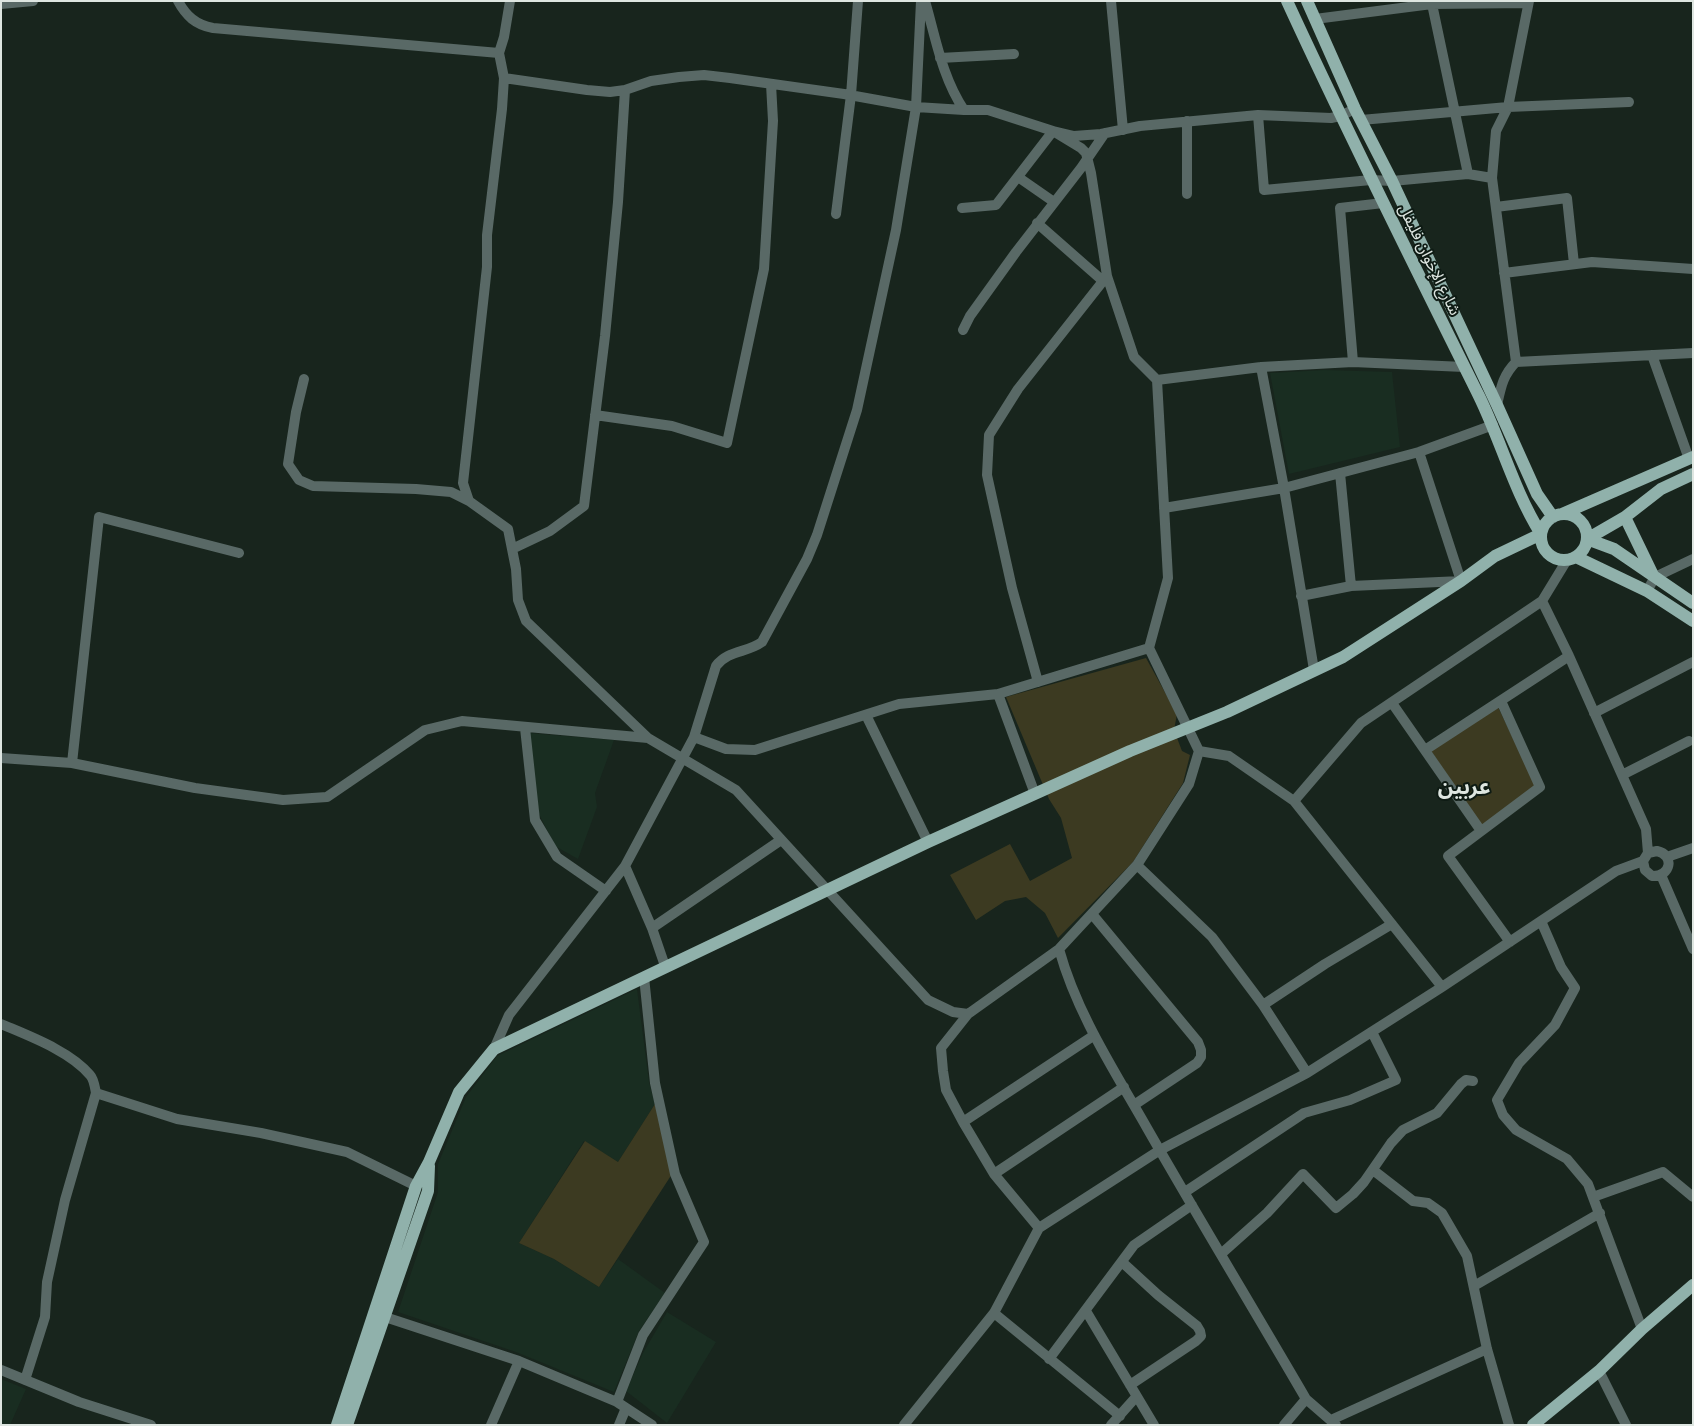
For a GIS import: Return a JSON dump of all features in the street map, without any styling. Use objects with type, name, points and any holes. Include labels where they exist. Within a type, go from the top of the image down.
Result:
[{"type":"main road","name":"شارع الإخوان فليفل","points":[[1287,1],[1340,116],[1493,426],[1531,518],[1541,534]]},
{"type":"main road","name":"شارع الإخوان فليفل","points":[[1307,1],[1358,115],[1392,181],[1497,404],[1536,494],[1558,516]]},
{"type":"main road","points":[[1691,458],[1558,516],[1545,525],[1541,534],[1545,549],[1550,556],[1558,559],[1572,559],[1647,591],[1693,621]]},
{"type":"main road","points":[[1587,539],[1625,517],[1661,488],[1693,474]]},
{"type":"main road","points":[[1558,516],[1571,515],[1579,519],[1585,526],[1586,546],[1572,559]]},
{"type":"main road","points":[[1625,517],[1654,577]]},
{"type":"main road","points":[[337,1425],[416,1186],[429,1162],[459,1092],[494,1048],[928,842],[1227,712],[1343,657],[1461,581],[1495,556],[1541,534]]},
{"type":"main road","points":[[1587,539],[1614,549],[1693,603]]},
{"type":"main road","points":[[347,1425],[428,1191],[429,1162]]},
{"type":"main road","points":[[1533,1425],[1599,1371],[1642,1329],[1693,1285]]},
{"type":"street","points":[[1,4],[33,1]]},
{"type":"street","points":[[178,1],[187,15],[196,22],[213,28],[499,53]]},
{"type":"street","points":[[469,501],[463,483],[487,267],[487,234],[502,109],[504,78],[499,53],[504,38],[510,1]]},
{"type":"street","points":[[836,214],[851,95],[858,1]]},
{"type":"street","points":[[494,1048],[509,1015],[625,866],[694,738],[716,666],[728,655],[754,648],[762,642],[807,559],[817,535],[857,410],[896,230],[916,106],[921,1]]},
{"type":"street","points":[[925,1],[940,58],[955,98],[964,110]]},
{"type":"street","points":[[1111,1],[1123,130]]},
{"type":"street","points":[[1315,19],[1432,4],[1528,2],[1508,107],[1496,131],[1492,178],[1516,362]]},
{"type":"street","points":[[1432,4],[1468,174]]},
{"type":"street","points":[[940,58],[1014,54]]},
{"type":"street","points":[[504,78],[610,92],[625,90],[651,81],[680,76],[704,75],[916,106],[988,110],[1074,136],[1105,133],[1140,126],[1258,115],[1330,118],[1358,115],[1630,102]]},
{"type":"street","points":[[595,415],[672,426],[727,443],[764,269],[774,121],[771,84]]},
{"type":"street","points":[[512,549],[550,531],[584,506],[605,336],[618,202],[625,90]]},
{"type":"street","points":[[1258,115],[1264,190],[1372,180],[1392,181],[1468,174],[1492,178]]},
{"type":"street","points":[[1187,121],[1187,194]]},
{"type":"street","points":[[1039,1228],[994,1174],[963,1122],[946,1090],[941,1048],[968,1014],[1058,949],[1137,865],[1189,784],[1199,750],[1149,648],[1168,578],[1157,380],[1134,357],[1105,278],[1091,172],[1086,153],[1053,131]]},
{"type":"street","points":[[962,208],[996,205],[1053,131]]},
{"type":"street","points":[[963,330],[970,316],[1037,223],[1081,168],[1086,158],[1105,133]]},
{"type":"street","points":[[1018,177],[1054,202]]},
{"type":"street","points":[[1496,207],[1566,198],[1574,264]]},
{"type":"street","points":[[1353,362],[1340,208],[1383,204]]},
{"type":"street","points":[[1037,223],[1105,278]]},
{"type":"street","points":[[1504,273],[1599,262],[1693,269]]},
{"type":"street","points":[[1038,682],[1012,588],[987,475],[990,436],[1018,389],[1105,278]]},
{"type":"street","points":[[1497,404],[1507,371],[1516,362],[1693,352]]},
{"type":"street","points":[[1652,355],[1691,458]]},
{"type":"street","points":[[1157,380],[1261,367],[1353,362],[1464,367]]},
{"type":"street","points":[[1261,367],[1284,488],[1314,670]]},
{"type":"street","points":[[304,379],[296,412],[288,464],[299,480],[313,486],[452,492],[469,501],[508,529],[516,569],[518,600],[526,621],[648,738],[736,790],[928,1000],[953,1012],[968,1014]]},
{"type":"street","points":[[1164,508],[1284,488],[1419,452],[1493,426]]},
{"type":"street","points":[[1301,596],[1351,586],[1461,581],[1419,452]]},
{"type":"street","points":[[1340,473],[1351,586]]},
{"type":"street","points":[[72,763],[99,517],[239,553]]},
{"type":"street","points":[[1647,591],[1654,577],[1693,558]]},
{"type":"street","points":[[1294,801],[1362,723],[1542,602],[1572,559]]},
{"type":"street","points":[[904,1425],[994,1313],[1039,1228],[1160,1150],[1307,1073],[1442,987],[1616,871],[1646,857],[1657,851],[1667,857],[1669,866],[1667,870],[1661,875],[1652,876],[1648,874],[1644,866],[1646,857],[1646,829],[1569,656],[1542,602]]},
{"type":"street","points":[[694,738],[726,749],[755,750],[899,704],[998,694],[1149,648]]},
{"type":"street","points":[[1425,750],[1569,656]]},
{"type":"street","points":[[1594,713],[1693,662]]},
{"type":"street","points":[[998,694],[1035,794]]},
{"type":"street","points":[[1501,702],[1540,787],[1448,856],[1510,942]]},
{"type":"street","points":[[1392,703],[1481,831]]},
{"type":"street","points":[[866,715],[928,842]]},
{"type":"street","points":[[1,758],[72,763],[195,788],[282,800],[327,797],[425,730],[462,721],[648,738]]},
{"type":"street","points":[[526,728],[535,820],[557,857],[606,891]]},
{"type":"street","points":[[1622,775],[1689,741]]},
{"type":"street","points":[[1199,750],[1229,756],[1294,801],[1442,987]]},
{"type":"street","points":[[652,928],[781,840]]},
{"type":"street","points":[[1667,857],[1693,848]]},
{"type":"street","points":[[1137,865],[1212,936],[1263,1005],[1307,1073]]},
{"type":"street","points":[[625,866],[652,928],[665,966]]},
{"type":"street","points":[[1661,875],[1693,949]]},
{"type":"street","points":[[1092,914],[1168,1004],[1198,1042],[1201,1050],[1201,1057],[1197,1063],[1134,1105]]},
{"type":"street","points":[[1541,921],[1561,967],[1575,988],[1555,1025],[1520,1063],[1497,1100],[1503,1115],[1516,1130],[1567,1159],[1588,1184],[1642,1329]]},
{"type":"street","points":[[1263,1005],[1325,964],[1392,924]]},
{"type":"street","points":[[1058,949],[1066,975],[1094,1036],[1306,1399],[1334,1422],[1487,1349]]},
{"type":"street","points":[[617,1402],[643,1335],[704,1242],[675,1174],[655,1082],[644,977]]},
{"type":"street","points":[[1,1024],[34,1038],[72,1059],[92,1076],[96,1093],[65,1200],[47,1282],[45,1317],[25,1380]]},
{"type":"street","points":[[1185,1192],[1304,1113],[1350,1100],[1396,1080],[1372,1032]]},
{"type":"street","points":[[963,1122],[1094,1036]]},
{"type":"street","points":[[1221,1254],[1267,1213],[1303,1174],[1336,1208],[1353,1194],[1373,1170],[1391,1143],[1404,1130],[1437,1113],[1460,1084],[1466,1080],[1473,1081]]},
{"type":"street","points":[[994,1174],[1124,1087]]},
{"type":"street","points":[[96,1093],[177,1119],[261,1133],[347,1152],[416,1186]]},
{"type":"street","points":[[1373,1170],[1412,1201],[1428,1203],[1442,1213],[1467,1256],[1487,1349],[1509,1425]]},
{"type":"street","points":[[1593,1197],[1663,1172],[1693,1198]]},
{"type":"street","points":[[1050,1359],[1134,1245],[1192,1205]]},
{"type":"street","points":[[1474,1286],[1600,1214]]},
{"type":"street","points":[[1122,1262],[1158,1295],[1197,1326],[1201,1336],[1130,1385]]},
{"type":"street","points":[[1086,1311],[1154,1425]]},
{"type":"street","points":[[994,1313],[1120,1416]]},
{"type":"street","points":[[385,1316],[519,1361],[617,1402],[652,1425]]},
{"type":"street","points":[[491,1425],[519,1361]]},
{"type":"street","points":[[1,1370],[79,1402],[151,1425]]},
{"type":"street","points":[[1599,1371],[1626,1425]]},
{"type":"street","points":[[1111,1425],[1136,1397]]},
{"type":"street","points":[[1284,1425],[1306,1399]]},
{"type":"street","points":[[619,1425],[626,1408]]},
{"type":"shaded area","points":[[1325,370],[1392,372],[1400,447],[1289,474],[1270,373]]},
{"type":"shaded area","points":[[1146,658],[1177,714],[1174,730],[1182,751],[1190,755],[1183,783],[1133,862],[1058,938],[1045,913],[1026,897],[1005,901],[976,920],[950,875],[1010,844],[1030,881],[1072,858],[1061,818],[1049,799],[1006,697]]},
{"type":"shaded area","points":[[1498,707],[1536,786],[1482,826],[1431,751]]},
{"type":"shaded area","points":[[528,733],[614,740],[595,793],[597,807],[578,859],[555,846],[539,814]]},
{"type":"shaded area","points":[[637,989],[649,1082],[655,1104],[618,1162],[584,1141],[519,1243],[554,1259],[599,1287],[618,1259],[665,1293],[639,1331],[614,1392],[516,1352],[398,1312],[438,1192],[438,1164],[466,1097],[497,1056]]},
{"type":"shaded area","points":[[655,1104],[672,1174],[599,1287],[554,1259],[519,1243],[585,1141],[618,1162]]},
{"type":"shaded area","points":[[667,1312],[716,1342],[667,1423],[626,1391],[643,1353]]},
{"type":"shaded area","points":[[1,1379],[26,1389],[10,1425],[1,1425]]},
{"type":"district","name":"عربين","points":[[1464,788]]}]
